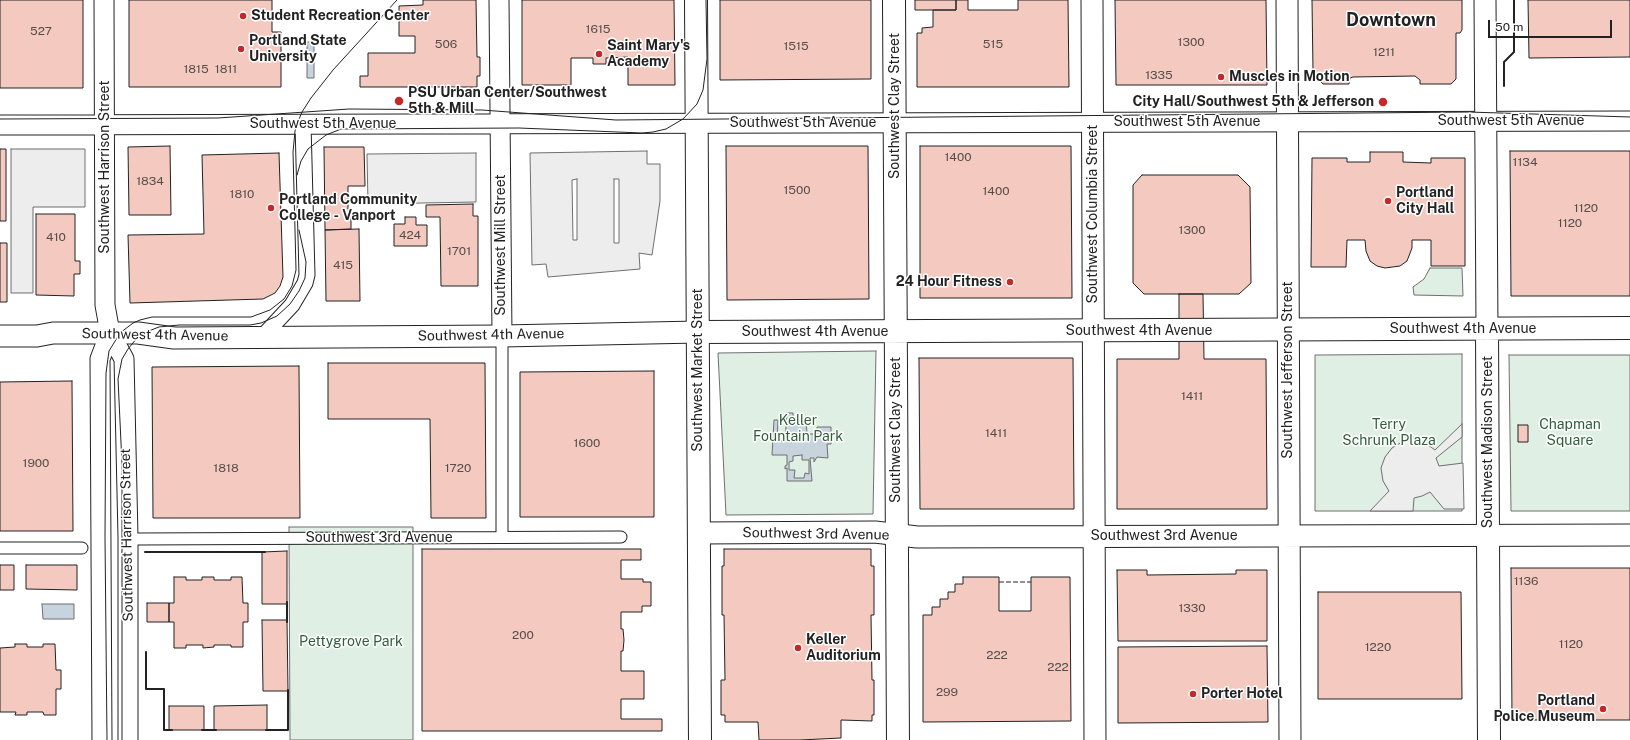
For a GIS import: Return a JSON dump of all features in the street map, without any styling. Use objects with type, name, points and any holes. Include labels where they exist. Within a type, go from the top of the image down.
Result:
[{"type":"main road","name":"Southwest Market Street","points":[[696,0],[700,740]]},
{"type":"main road","name":"Southwest Clay Street","points":[[894,0],[898,740]]},
{"type":"main road","name":"Southwest Columbia Street","points":[[1092,0],[1095,740]]},
{"type":"main road","name":"Southwest Jefferson Street","points":[[1287,0],[1290,740]]},
{"type":"main road","name":"Southwest Madison Street","points":[[1485,0],[1489,740]]},
{"type":"main road","name":"Southwest 4th Avenue","points":[[0,336],[36,336],[53,333],[143,333],[174,338],[263,336],[502,336],[698,332],[1630,328]]},
{"type":"main road","name":"Southwest 3rd Avenue","points":[[699,533],[875,532],[917,537],[1630,535]]},
{"type":"street","name":"Southwest Harrison Street","points":[[104,0],[105,305],[110,333],[124,360],[128,537],[128,740]]},
{"type":"street","name":"Southwest Mill Street","points":[[500,0],[502,537]]},
{"type":"street","name":"Southwest 5th Avenue","points":[[0,125],[1630,120]]},
{"type":"street","points":[[263,336],[292,305],[305,283],[307,275],[303,124]]},
{"type":"street","name":"Southwest Harrison Street","points":[[102,740],[100,359],[110,333]]},
{"type":"street","name":"Southwest 3rd Avenue","points":[[137,539],[621,537]]},
{"type":"street","points":[[0,548],[82,548]]},
{"type":"green space","points":[[1430,268],[1462,268],[1463,296],[1414,295],[1413,287],[1424,279]]},
{"type":"green space","name":"Keller Fountain Park","points":[[876,351],[873,514],[726,515],[718,353]]},
{"type":"green space","name":"Terry Schrunk Plaza","points":[[1462,354],[1462,511],[1315,511],[1315,355]]},
{"type":"green space","name":"Chapman Square","points":[[1509,355],[1630,355],[1630,511],[1511,511]]},
{"type":"green space","name":"Pettygrove Park","points":[[289,527],[413,527],[413,740],[290,740]]},
{"type":"shaded area","points":[[307,42],[314,42],[314,78],[307,78]]},
{"type":"shaded area","points":[[11,149],[85,149],[85,207],[33,207],[33,293],[11,293]]},
{"type":"shaded area","points":[[647,151],[647,164],[660,164],[660,201],[652,255],[639,253],[640,269],[548,277],[546,264],[532,265],[530,153]],"holes":[[[577,179],[577,240],[573,240],[572,180]],[[614,179],[619,179],[619,243],[614,243]]]},
{"type":"shaded area","points":[[476,153],[476,202],[368,204],[367,154]]},
{"type":"shaded area","points":[[787,413],[793,413],[793,420],[806,420],[807,434],[817,434],[817,427],[831,427],[831,444],[827,444],[828,458],[817,457],[814,462],[814,458],[810,458],[812,481],[787,481],[787,468],[785,469],[785,466],[787,465],[787,455],[772,455],[774,420],[778,420],[777,441],[785,441]],"holes":[[[802,455],[802,460],[809,460],[809,474],[805,473],[804,478],[794,478],[795,470],[789,470],[789,462],[793,461],[793,456]]]},
{"type":"shaded area","points":[[1462,424],[1462,437],[1436,458],[1439,466],[1463,463],[1464,509],[1444,509],[1430,492],[1414,498],[1413,511],[1370,511],[1389,491],[1383,481],[1381,468],[1385,457],[1392,448],[1402,442],[1413,440],[1424,442],[1435,450]]},
{"type":"shaded area","points":[[42,604],[74,604],[74,619],[43,619]]},
{"type":"building","points":[[0,0],[83,0],[83,88],[0,88]]},
{"type":"building","points":[[129,0],[272,0],[272,32],[281,32],[281,87],[129,87]]},
{"type":"building","points":[[423,0],[476,0],[477,57],[480,57],[480,76],[477,76],[477,87],[360,87],[360,76],[368,76],[368,53],[415,53],[415,36],[399,36],[399,6],[423,5]]},
{"type":"building","name":"Saint Mary's Academy","points":[[522,0],[674,0],[675,85],[628,85],[628,57],[606,58],[606,64],[593,64],[593,58],[571,58],[571,85],[522,85]]},
{"type":"building","points":[[720,0],[871,0],[871,79],[720,80]]},
{"type":"building","points":[[915,0],[956,0],[956,10],[915,10]]},
{"type":"building","points":[[956,0],[968,0],[968,10],[1018,10],[1018,0],[1068,0],[1069,87],[917,87],[917,33],[922,33],[922,28],[933,27],[933,10],[956,10]]},
{"type":"building","points":[[1115,0],[1266,0],[1267,85],[1116,85]]},
{"type":"building","points":[[1312,0],[1462,0],[1462,30],[1460,33],[1456,33],[1456,79],[1451,84],[1420,84],[1420,80],[1415,76],[1353,77],[1350,78],[1349,84],[1323,84],[1313,71]]},
{"type":"building","points":[[1528,0],[1630,0],[1630,57],[1529,58]]},
{"type":"building","points":[[170,146],[171,215],[129,215],[128,147]]},
{"type":"building","points":[[726,146],[868,146],[869,299],[727,300]]},
{"type":"building","points":[[920,146],[1071,146],[1072,298],[920,298]]},
{"type":"building","points":[[324,147],[364,147],[365,186],[348,186],[348,209],[351,209],[351,229],[325,230]]},
{"type":"building","points":[[0,149],[6,149],[6,221],[0,221]]},
{"type":"building","points":[[1510,151],[1630,151],[1630,296],[1511,296]]},
{"type":"building","name":"Portland City Hall","points":[[1370,152],[1403,152],[1403,162],[1431,163],[1431,158],[1465,158],[1465,266],[1431,266],[1431,240],[1412,240],[1412,248],[1407,261],[1400,266],[1385,268],[1377,266],[1370,261],[1366,251],[1365,240],[1347,240],[1346,267],[1311,267],[1312,158],[1347,158],[1347,162],[1370,162]]},
{"type":"building","points":[[279,153],[283,277],[280,286],[275,293],[263,299],[130,303],[128,235],[204,234],[202,155]]},
{"type":"building","points":[[1142,175],[1238,175],[1250,187],[1251,283],[1239,294],[1144,294],[1133,283],[1133,185]]},
{"type":"building","points":[[473,204],[473,216],[478,216],[478,286],[441,286],[440,217],[426,217],[426,205]]},
{"type":"building","points":[[36,214],[75,214],[75,261],[80,261],[80,274],[74,274],[74,296],[36,295]]},
{"type":"building","points":[[405,217],[416,217],[416,225],[427,225],[427,246],[394,246],[394,224],[405,224]]},
{"type":"building","points":[[359,229],[360,301],[326,301],[325,230]]},
{"type":"building","points":[[0,243],[7,243],[7,302],[0,302]]},
{"type":"building","points":[[1179,294],[1203,294],[1204,359],[1266,359],[1267,509],[1117,509],[1117,359],[1179,359]]},
{"type":"building","points":[[919,358],[1073,358],[1074,509],[920,509]]},
{"type":"building","points":[[328,363],[485,363],[486,518],[431,518],[430,419],[328,419]]},
{"type":"building","points":[[299,366],[300,518],[153,518],[152,367]]},
{"type":"building","points":[[654,371],[654,517],[520,517],[520,372]]},
{"type":"building","points":[[72,381],[73,531],[0,531],[0,382]]},
{"type":"building","points":[[1518,425],[1528,425],[1528,442],[1518,442]]},
{"type":"building","points":[[422,549],[641,549],[641,560],[621,560],[621,579],[643,579],[643,582],[651,582],[651,606],[642,606],[642,612],[621,612],[621,629],[623,629],[624,640],[623,651],[621,651],[621,671],[644,671],[644,699],[621,699],[621,719],[662,719],[662,731],[422,731]]},
{"type":"building","name":"Keller Auditorium","points":[[724,549],[871,549],[871,566],[874,566],[874,615],[871,615],[872,680],[874,680],[874,715],[872,715],[872,721],[841,720],[841,738],[800,740],[759,740],[758,722],[725,722],[725,715],[721,715],[721,680],[725,680],[724,615],[722,615],[722,566],[724,566]]},
{"type":"building","points":[[287,551],[287,604],[262,604],[262,552]]},
{"type":"building","points":[[0,565],[14,565],[14,590],[0,590]]},
{"type":"building","points":[[26,565],[77,565],[77,590],[26,589]]},
{"type":"building","points":[[1511,568],[1630,568],[1630,720],[1512,720]]},
{"type":"building","points":[[1117,570],[1147,570],[1147,575],[1236,574],[1236,570],[1267,570],[1267,641],[1118,641]]},
{"type":"building","points":[[174,577],[186,577],[186,580],[202,580],[202,577],[214,577],[214,580],[231,580],[231,577],[242,577],[243,603],[248,603],[248,622],[243,622],[243,647],[214,645],[214,647],[203,648],[203,645],[186,645],[186,648],[174,648],[174,622],[169,622],[169,603],[174,603]]},
{"type":"building","points":[[963,577],[999,577],[999,611],[1031,611],[1031,577],[1070,577],[1071,721],[923,722],[923,615],[932,615],[932,607],[940,607],[940,599],[948,599],[948,592],[955,592],[955,584],[963,584]]},
{"type":"building","points":[[1318,592],[1461,592],[1462,699],[1318,699]]},
{"type":"building","points":[[147,603],[169,603],[169,622],[147,622]]},
{"type":"building","points":[[262,620],[287,620],[288,691],[263,691]]},
{"type":"building","points":[[15,644],[27,644],[27,647],[43,647],[43,644],[55,644],[56,670],[61,670],[61,689],[56,689],[56,715],[44,715],[43,712],[27,712],[27,715],[15,715],[16,712],[0,712],[0,648],[15,647]]},
{"type":"building","name":"Porter Hotel","points":[[1267,646],[1268,722],[1118,723],[1118,647]]},
{"type":"building","points":[[267,705],[267,730],[214,730],[214,706]]},
{"type":"building","points":[[169,706],[204,706],[204,730],[169,730]]},
{"type":"tram line","points":[[107,740],[105,537],[106,373],[109,351],[120,333],[133,323],[140,320],[152,317],[251,317],[270,310],[284,299],[292,286],[296,270],[293,152],[297,124],[302,112],[311,98],[333,70],[397,0]]},
{"type":"tram line","points":[[297,175],[301,161],[308,149],[326,135],[341,129],[519,128],[642,133],[666,129],[683,119],[697,104],[703,90],[707,59],[706,0]]},
{"type":"tram line","points":[[0,119],[218,118],[349,109],[482,110],[616,120],[1468,112],[1630,117]]},
{"type":"tram line","points":[[122,740],[122,464],[118,379],[122,359],[137,338],[146,332],[159,327],[179,325],[250,325],[261,323],[277,316],[290,304],[299,291],[305,278],[306,262],[299,230]]},
{"type":"fence","points":[[999,582],[1031,582]]},
{"type":"wall","points":[[1504,86],[1504,62],[1514,52],[1514,0]]},
{"type":"wall","points":[[145,552],[265,552]]},
{"type":"wall","points":[[287,602],[287,622]]},
{"type":"wall","points":[[146,652],[146,689],[164,689],[164,730],[172,730]]},
{"type":"wall","points":[[266,730],[288,730],[288,690]]},
{"type":"wall","points":[[202,730],[216,730]]},
{"type":"place","name":"Student Recreation Center","points":[[243,16]]},
{"type":"place","name":"Portland State University","points":[[241,49]]},
{"type":"place","name":"Saint Mary's Academy","points":[[599,54]]},
{"type":"place","name":"Muscles in Motion","points":[[1221,77]]},
{"type":"place","name":"PSU Urban Center/Southwest 5th & Mill","points":[[399,101]]},
{"type":"place","name":"City Hall/Southwest 5th & Jefferson","points":[[1383,102]]},
{"type":"place","name":"Portland City Hall","points":[[1388,201]]},
{"type":"place","name":"Portland Community College - Vanport","points":[[271,208]]},
{"type":"place","name":"24 Hour Fitness","points":[[1010,282]]},
{"type":"place","name":"Keller Auditorium","points":[[798,648]]},
{"type":"place","name":"Porter Hotel","points":[[1193,694]]},
{"type":"place","name":"Portland Police Museum","points":[[1603,709]]},
{"type":"district","name":"Downtown","points":[[1391,20]]}]
